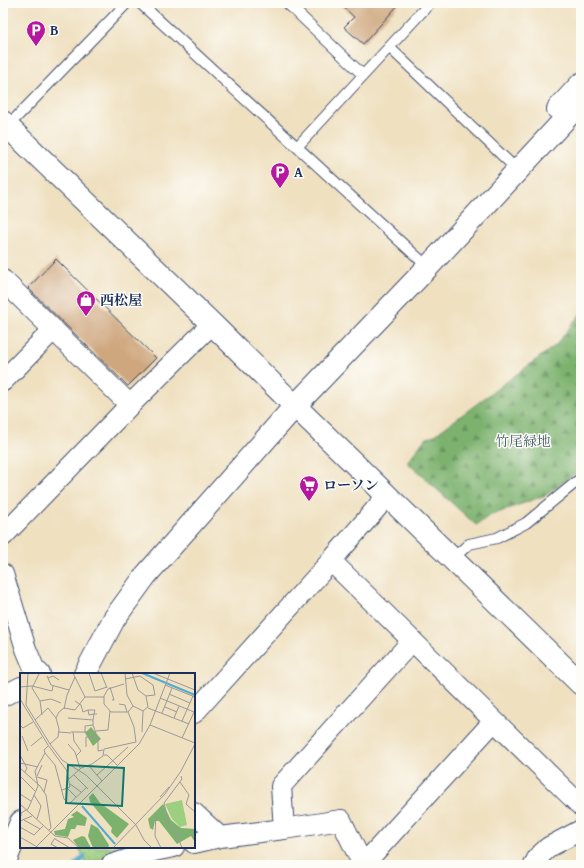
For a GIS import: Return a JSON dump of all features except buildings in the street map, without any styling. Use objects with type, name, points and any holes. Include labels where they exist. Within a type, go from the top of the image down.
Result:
[{"type":"street","points":[[86,673],[114,620],[146,575],[424,263],[509,162],[581,84]]},
{"type":"street","points":[[424,263],[581,102]]},
{"type":"street","points":[[5,124],[387,496],[579,679]]},
{"type":"street","points":[[3,280],[130,405]]},
{"type":"street","points":[[3,536],[130,405],[212,324]]},
{"type":"street","points":[[3,381],[53,330]]},
{"type":"street","points":[[195,713],[387,496]]},
{"type":"street","points":[[331,561],[581,806]]},
{"type":"street","points":[[3,574],[26,650],[34,668],[39,673]]},
{"type":"street","points":[[284,828],[281,786],[412,641]]},
{"type":"street","points":[[3,696],[20,688]]},
{"type":"street","points":[[195,843],[220,837],[341,820],[363,865],[494,720]]},
{"type":"street","points":[[195,814],[220,837]]},
{"type":"street","points":[[3,864],[20,824]]},
{"type":"street","points":[[534,865],[538,857],[549,847],[581,830]]},
{"type":"street","points":[[111,865],[154,851],[169,848]]},
{"type":"lane","points":[[5,124],[127,3]]},
{"type":"lane","points":[[140,3],[424,263]]},
{"type":"lane","points":[[287,3],[363,75]]},
{"type":"lane","points":[[297,147],[430,3]]},
{"type":"lane","points":[[389,47],[509,162]]},
{"type":"lane","points":[[452,558],[468,544],[497,538],[526,523],[581,478]]},
{"type":"green space","name":"竹尾緑地","points":[[581,313],[581,469],[546,495],[489,516],[476,525],[407,462],[425,439],[435,435],[556,345]]},
{"type":"green space","points":[[79,848],[141,848],[86,863]]},
{"type":"waterway","points":[[76,865],[84,857]]},
{"type":"place","name":"B","points":[[36,47]]},
{"type":"place","name":"A","points":[[280,189]]},
{"type":"place","name":"西松屋","points":[[86,317]]},
{"type":"place","name":"ローソン","points":[[309,502]]}]
